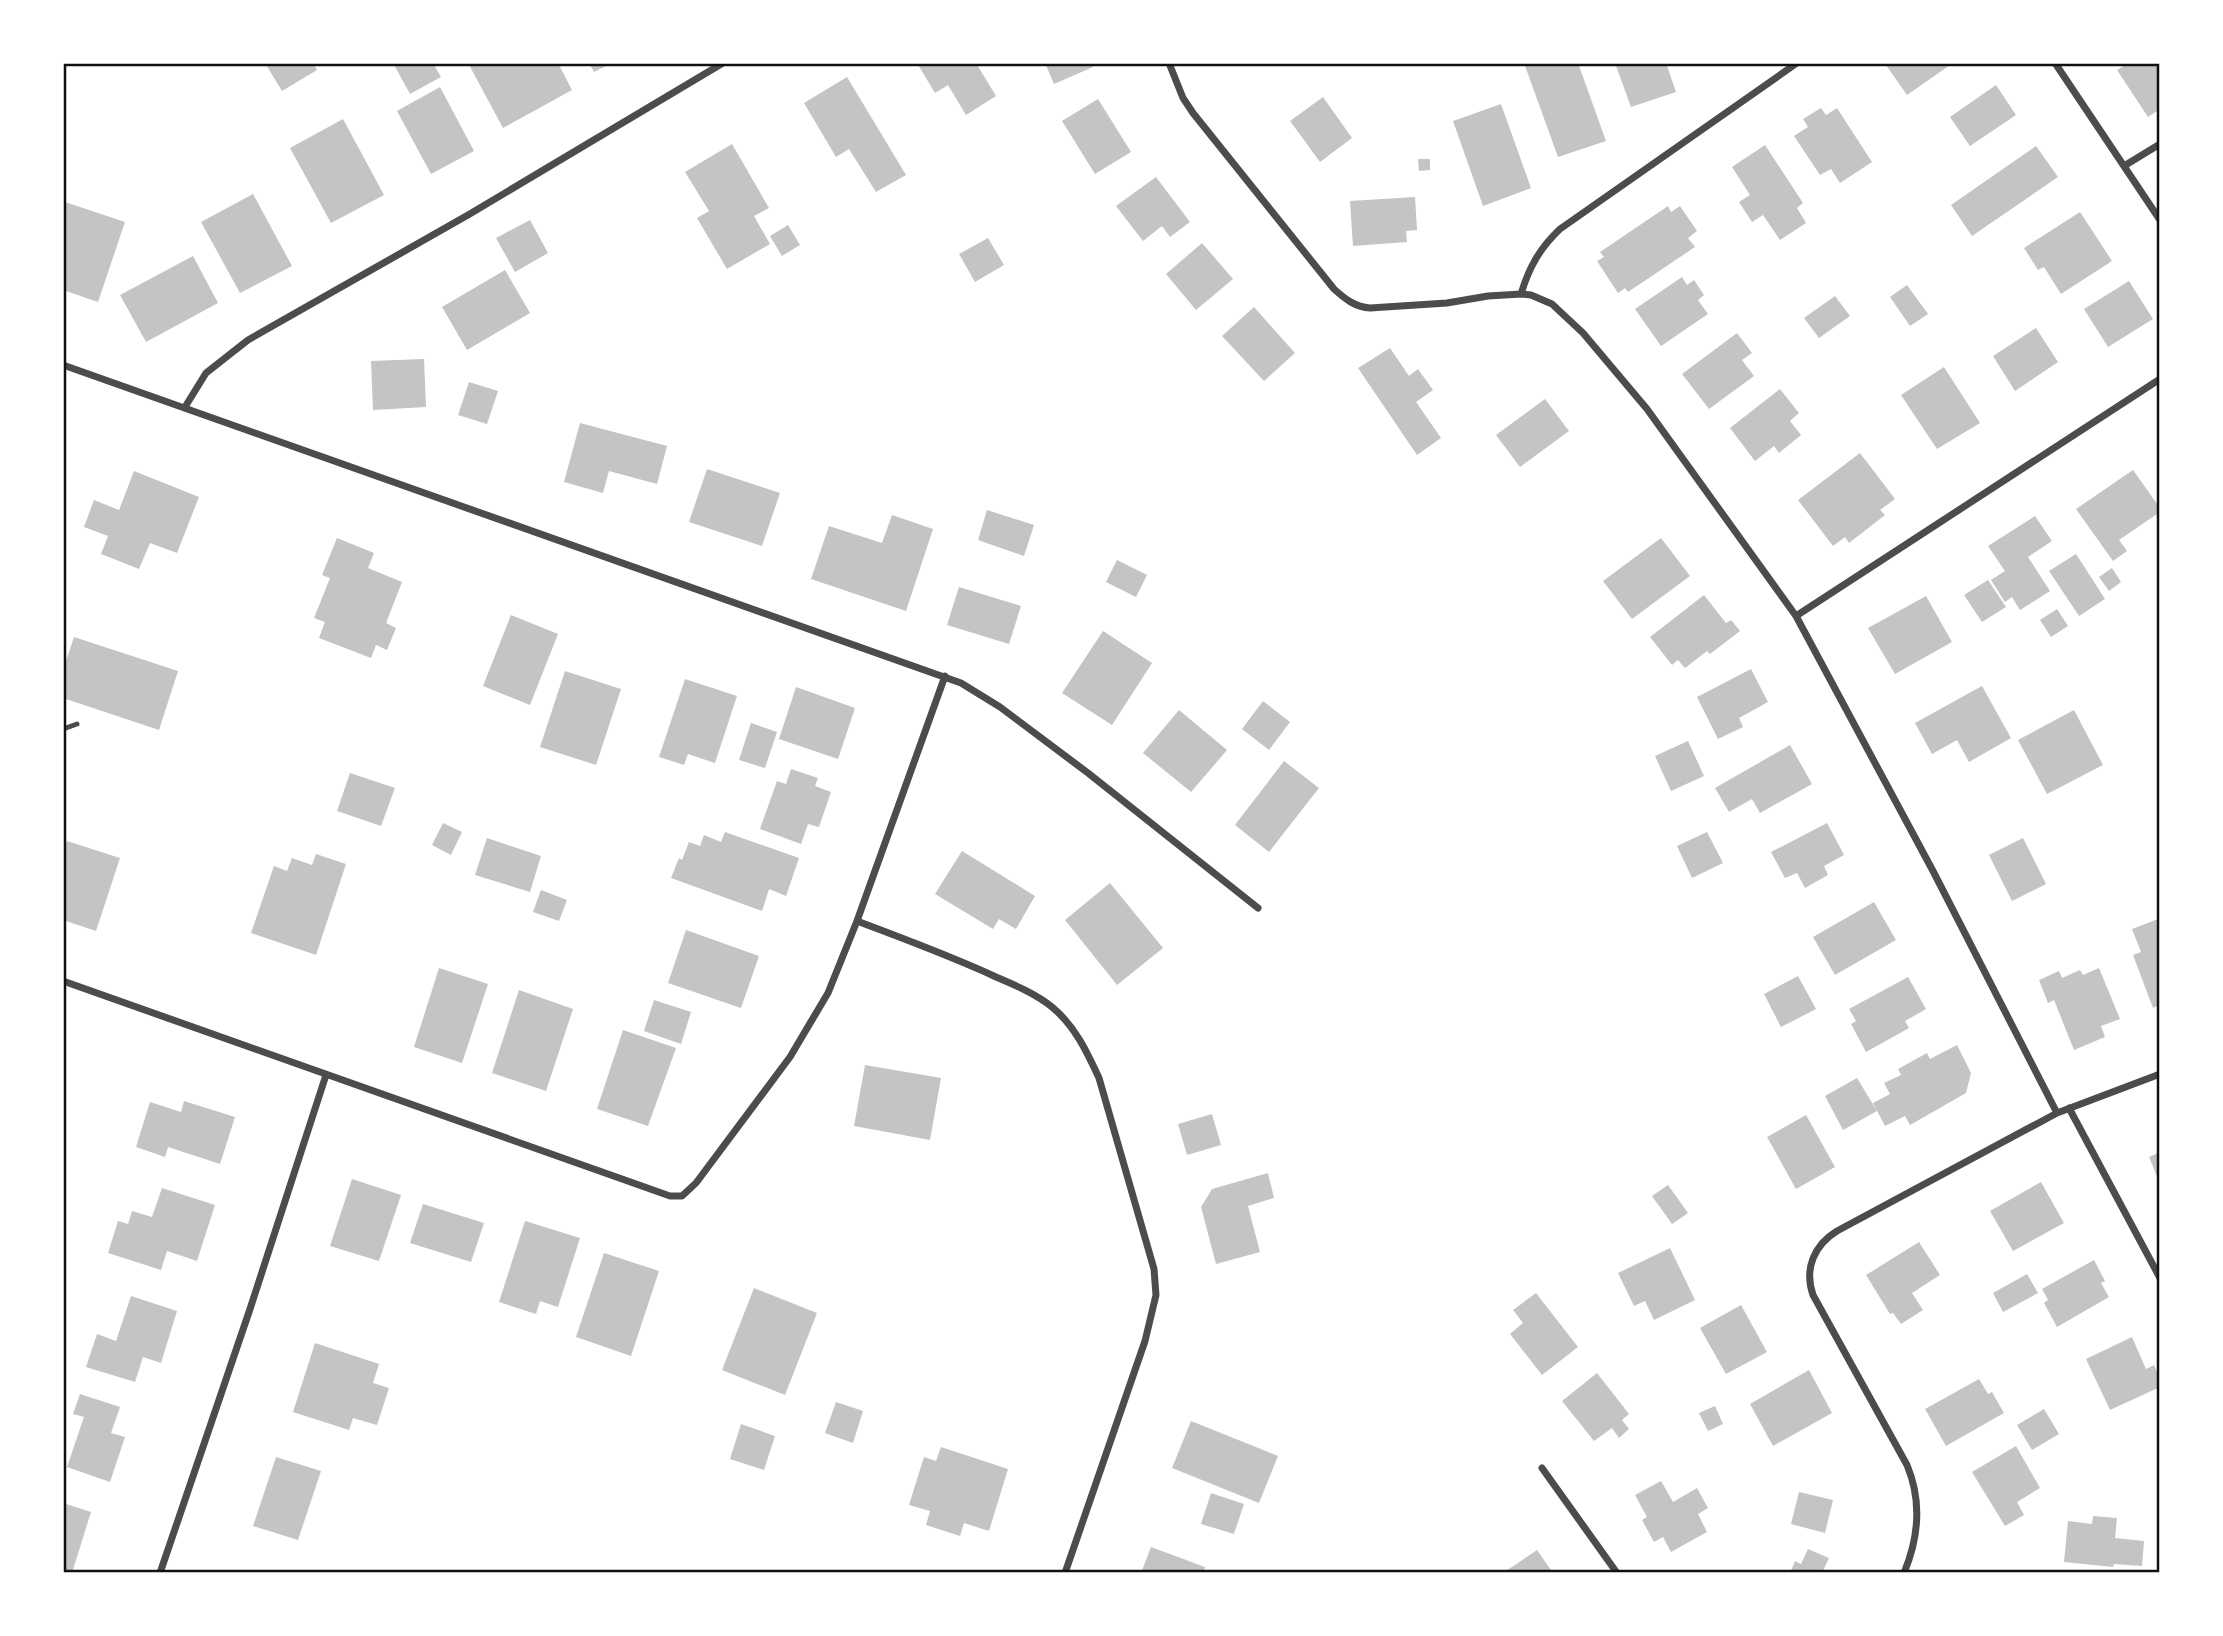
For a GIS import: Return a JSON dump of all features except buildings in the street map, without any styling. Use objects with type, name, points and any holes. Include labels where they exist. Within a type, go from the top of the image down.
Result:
[{"type":"street","points":[[185,407],[206,373],[248,340],[468,215],[709,67],[723,63]]},
{"type":"street","points":[[1169,63],[1183,98],[1193,113],[1334,289],[1349,302],[1358,307],[1370,308],[1447,303],[1488,296],[1531,295],[1552,304],[1583,333],[1647,409],[1796,616],[1933,871],[2057,1112]]},
{"type":"street","points":[[1521,294],[1527,272],[1546,243],[1560,229],[1797,63]]},
{"type":"street","points":[[2055,63],[2160,220]]},
{"type":"street","points":[[2124,166],[2160,144]]},
{"type":"street","points":[[63,365],[945,676],[976,691],[1000,707],[1258,908]]},
{"type":"street","points":[[1796,616],[2160,379]]},
{"type":"street","points":[[63,981],[670,1196],[686,1194],[790,1057],[828,993],[857,921],[945,676]]},
{"type":"street","points":[[857,921],[978,968],[1052,1007],[1074,1031],[1099,1078],[1154,1269],[1156,1295],[1145,1341],[1065,1573]]},
{"type":"street","points":[[1904,1573],[1913,1550],[1917,1529],[1916,1490],[1906,1465],[1816,1301],[1810,1282],[1811,1262],[1821,1244],[1837,1231],[2057,1112],[2160,1074]]},
{"type":"street","points":[[160,1573],[326,1075]]},
{"type":"street","points":[[2069,1108],[2160,1278]]},
{"type":"street","points":[[1542,1468],[1617,1573]]},
{"type":"lane","points":[[63,729],[77,724]]}]
